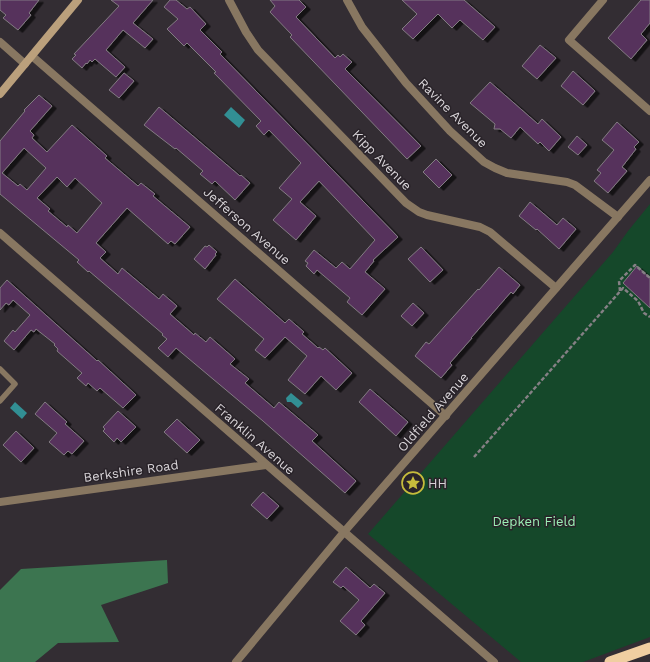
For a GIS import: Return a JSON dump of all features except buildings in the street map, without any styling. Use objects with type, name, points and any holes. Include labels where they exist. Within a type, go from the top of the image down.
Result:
[{"type":"highway","points":[[610,662],[650,648]]},
{"type":"main road","points":[[0,94],[78,0]]},
{"type":"street","name":"Kipp Avenue","points":[[229,0],[246,32],[258,50],[406,203],[419,212],[427,215],[480,227],[490,232],[556,288]]},
{"type":"street","name":"Ravine Avenue","points":[[347,0],[362,27],[406,82],[450,131],[484,162],[507,173],[567,182],[574,185],[618,217]]},
{"type":"street","points":[[603,0],[569,40],[650,111]]},
{"type":"street","points":[[0,42],[25,64]]},
{"type":"street","name":"Jefferson Avenue","points":[[32,56],[446,416]]},
{"type":"street","name":"Oldfield Avenue","points":[[236,662],[344,532],[650,180]]},
{"type":"street","name":"Franklin Avenue","points":[[0,233],[494,662]]},
{"type":"street","name":"Berkshire Road","points":[[0,502],[266,465]]},
{"type":"lane","points":[[0,369],[15,384],[0,401]]},
{"type":"path","points":[[620,292],[619,281],[635,265],[650,278]]},
{"type":"path","points":[[474,457],[623,288],[638,301],[644,313],[650,317]]},
{"type":"green space","name":"Depken Field","points":[[650,204],[650,637],[583,662],[521,662],[368,534],[613,252]]},
{"type":"green space","points":[[167,560],[168,583],[101,605],[119,642],[58,643],[35,662],[0,662],[0,590],[21,569]]},
{"type":"water","points":[[231,107],[245,120],[239,128],[224,115]]},
{"type":"water","points":[[291,393],[303,403],[298,408],[291,402],[287,402],[286,398]]},
{"type":"water","points":[[15,402],[27,413],[22,419],[10,408]]},
{"type":"place","name":"HH","points":[[413,483]]}]
